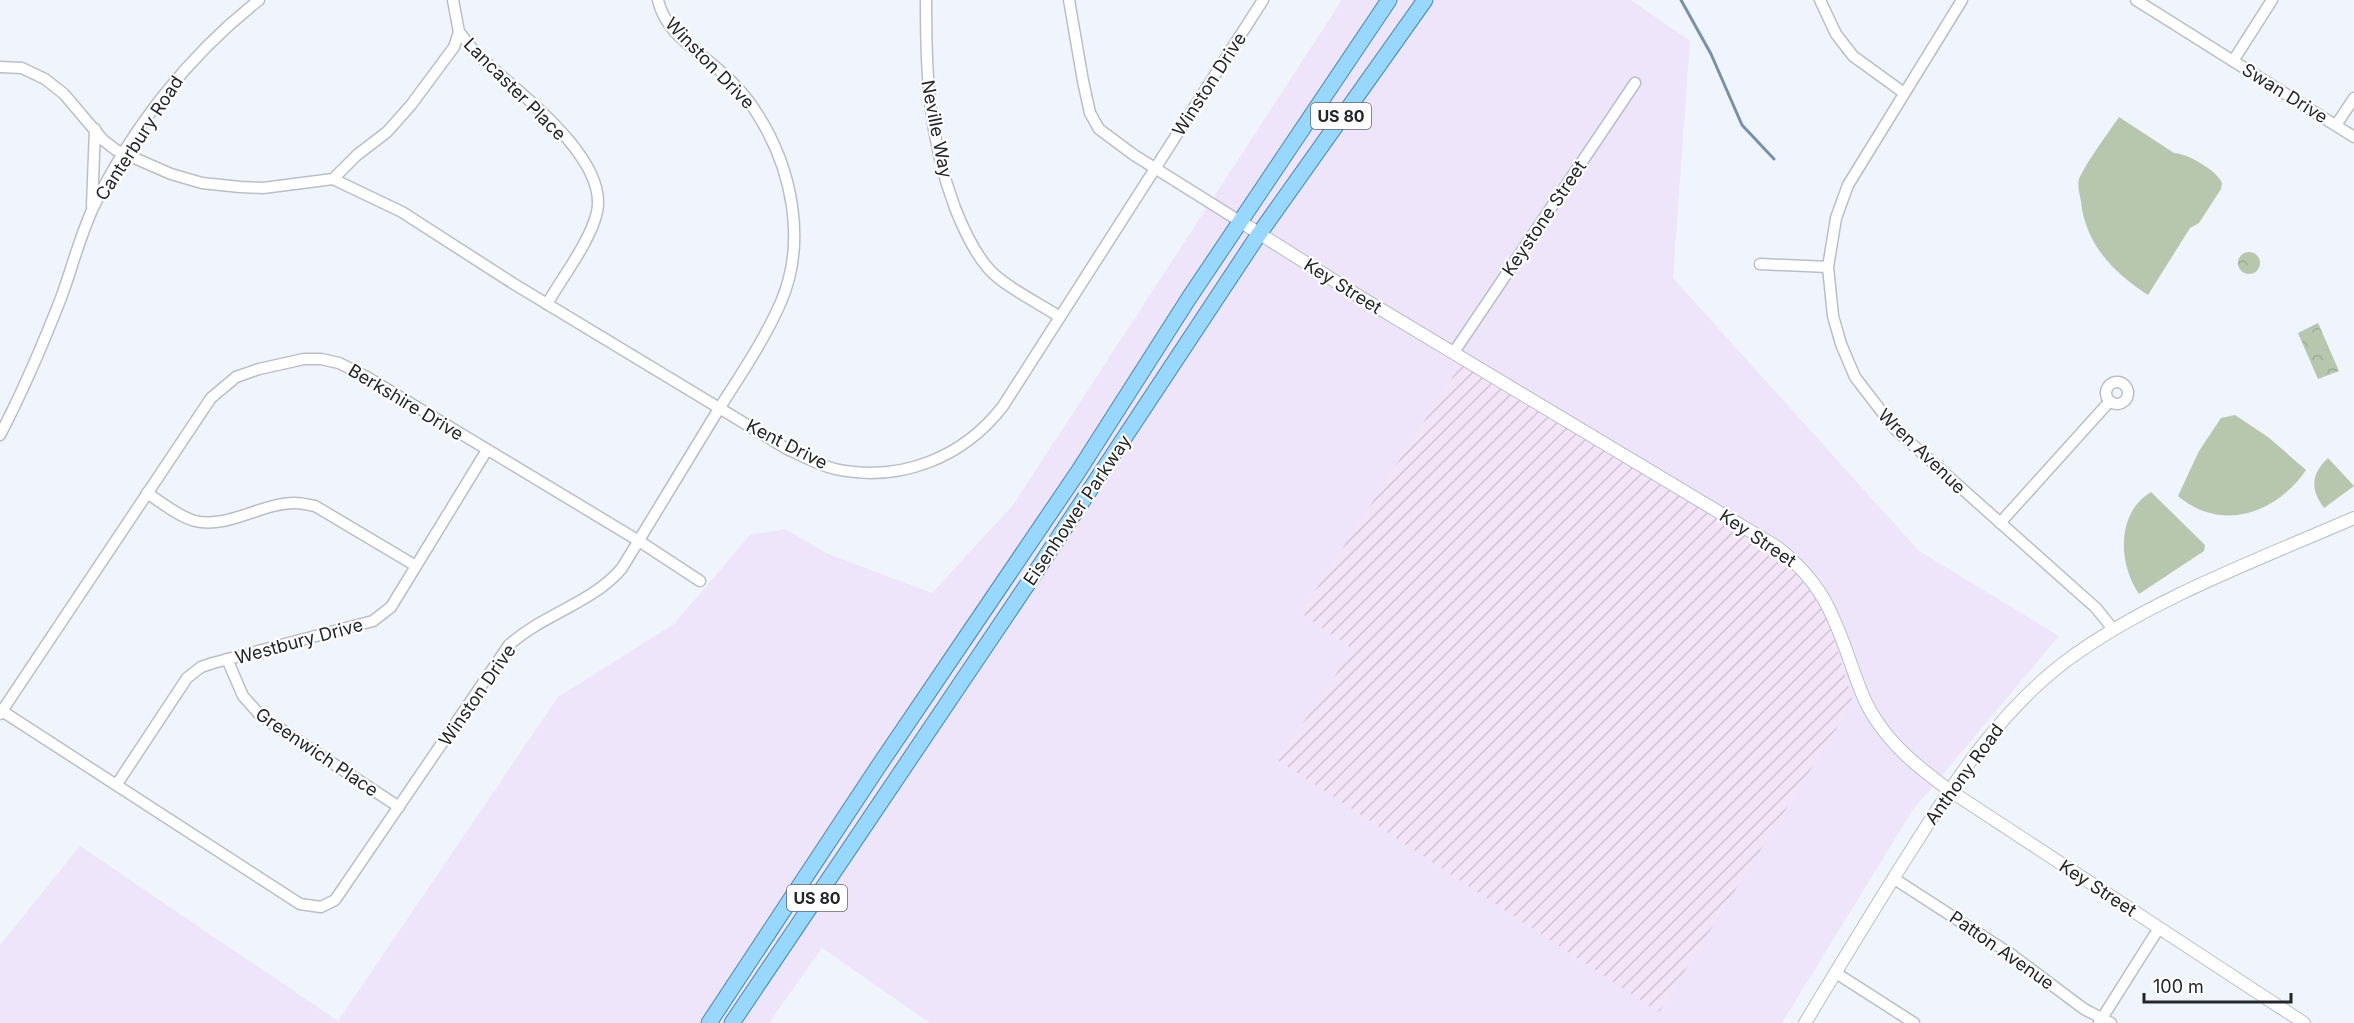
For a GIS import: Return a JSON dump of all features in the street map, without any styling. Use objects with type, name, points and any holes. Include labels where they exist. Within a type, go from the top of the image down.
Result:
[{"type":"main road","name":"Eisenhower Parkway","points":[[709,1023],[878,767],[1078,472],[1240,222],[1389,0]]},
{"type":"main road","name":"Eisenhower Parkway","points":[[732,1023],[1031,580],[1259,234],[1425,0]]},
{"type":"street","name":"Canterbury Road","points":[[0,435],[52,320],[92,210],[124,154],[180,74],[216,37],[259,0]]},
{"type":"street","points":[[0,67],[22,68],[45,79],[64,94],[103,140],[124,154],[171,174],[217,185],[263,188],[333,179],[357,155],[387,132],[411,105],[454,47],[459,32],[453,0]]},
{"type":"street","name":"Winston Drive","points":[[1,713],[117,784],[300,904],[313,907],[326,906],[335,900],[509,645],[534,626],[613,579],[639,541],[720,408],[781,301],[793,248],[792,200],[786,173],[774,141],[744,94],[679,37],[664,19],[658,0]]},
{"type":"street","name":"Neville Way","points":[[926,0],[926,70],[932,121],[944,176],[963,229],[993,273],[1060,317]]},
{"type":"street","points":[[1069,0],[1090,113],[1099,129],[1134,155],[1240,222]]},
{"type":"street","name":"Winston Drive","points":[[1156,168],[1263,0]]},
{"type":"street","points":[[1820,0],[1836,34],[1853,56],[1904,93]]},
{"type":"street","name":"Wren Avenue","points":[[1962,0],[1848,185],[1836,218],[1828,267],[1833,316],[1841,344],[1855,377],[1895,429],[2096,608],[2113,629]]},
{"type":"street","name":"Swan Drive","points":[[2136,0],[2354,137]]},
{"type":"street","name":"Swan Drive","points":[[2233,61],[2272,0]]},
{"type":"street","name":"Lancaster Place","points":[[459,32],[478,56],[554,124],[589,168],[597,186],[598,205],[594,223],[547,304]]},
{"type":"street","name":"Keystone Street","points":[[1454,352],[1635,83]]},
{"type":"street","name":"Swan Drive","points":[[2336,125],[2354,98]]},
{"type":"street","points":[[92,210],[95,129]]},
{"type":"street","name":"Kent Drive","points":[[333,179],[402,212],[547,304],[788,449],[817,464],[858,472],[894,472],[935,461],[962,446],[992,421],[1156,168]]},
{"type":"street","name":"Key Street","points":[[1240,222],[1733,519],[1790,558],[1813,580],[1823,597],[1836,622],[1869,708],[1886,735],[1904,755],[1949,790],[2304,1023]]},
{"type":"street","points":[[1760,264],[1828,267]]},
{"type":"street","name":"Berkshire Drive","points":[[1,713],[188,430],[218,390],[236,377],[259,369],[304,360],[321,359],[339,363],[367,377],[639,541],[700,581]]},
{"type":"street","points":[[2000,523],[2110,401]]},
{"type":"street","name":"Westbury Drive","points":[[117,784],[187,678],[201,667],[355,627],[380,618],[391,607],[487,450]]},
{"type":"street","points":[[147,493],[197,522],[221,520],[285,504],[315,506],[416,566]]},
{"type":"street","name":"Anthony Road","points":[[1804,1023],[1949,790],[1983,742],[2023,699],[2066,661],[2113,629],[2171,599],[2354,519]]},
{"type":"street","name":"Greenwich Place","points":[[228,659],[243,696],[261,716],[399,807]]},
{"type":"street","name":"Patton Avenue","points":[[1893,878],[2012,955],[2084,1009],[2104,1021]]},
{"type":"street","points":[[2104,1021],[2159,927]]},
{"type":"street","points":[[1836,973],[1914,1023]]},
{"type":"shaded area","points":[[1342,0],[1631,0],[1690,41],[1673,278],[1919,551],[2059,636],[1912,811],[1782,1023],[930,1023],[822,948],[769,1023],[0,1023],[0,945],[80,846],[338,1021],[558,697],[674,624],[750,535],[785,529],[826,553],[932,593],[1013,505]]},
{"type":"shaded area","points":[[1461,364],[1738,530],[1793,569],[1826,612],[1853,702],[1659,1012],[1278,760],[1353,649],[1301,613]]},
{"type":"green space","points":[[2119,117],[2174,153],[2201,163],[2222,183],[2221,189],[2199,223],[2190,228],[2148,295],[2123,277],[2095,244],[2084,217],[2079,190],[2078,181],[2082,172]]},
{"type":"green space","points":[[2245,252],[2253,252],[2260,259],[2260,267],[2253,274],[2245,274],[2238,267],[2238,259]]},
{"type":"green space","points":[[2318,323],[2339,371],[2318,379],[2298,333]]},
{"type":"green space","points":[[2235,415],[2268,437],[2306,470],[2294,485],[2264,507],[2247,513],[2212,514],[2178,496],[2199,451],[2221,418]]},
{"type":"green space","points":[[2328,458],[2354,486],[2324,508],[2316,494],[2314,482],[2318,470]]},
{"type":"green space","points":[[2151,492],[2205,545],[2204,551],[2139,594],[2127,568],[2124,540],[2131,513]]},
{"type":"waterway","points":[[1681,0],[1711,54],[1742,125],[1774,159]]}]
